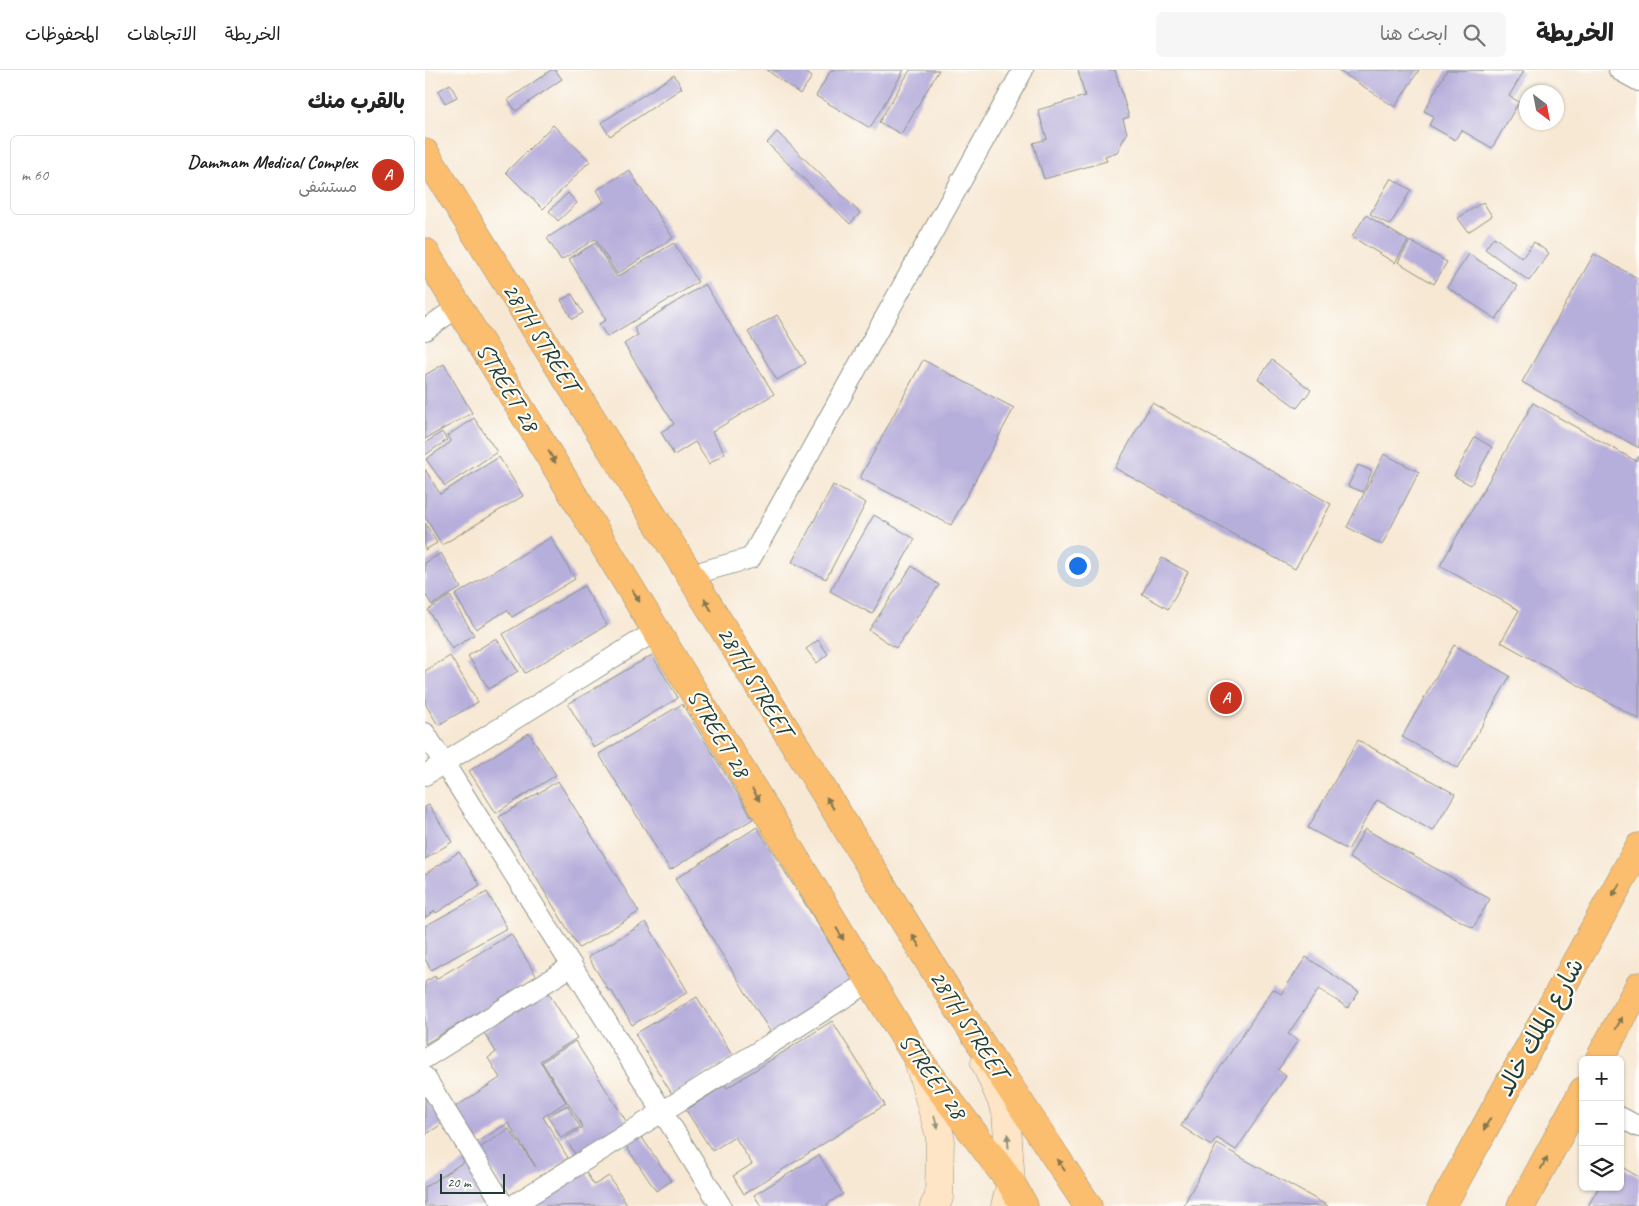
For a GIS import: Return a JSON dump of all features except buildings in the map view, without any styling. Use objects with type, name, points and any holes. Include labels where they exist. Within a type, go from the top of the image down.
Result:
[{"type":"main road","name":"28TH STREET","points":[[425,153],[690,575],[966,1021],[1088,1206]]},
{"type":"main road","name":"STREET 28","points":[[425,252],[657,630],[869,982],[917,1058],[1013,1198]]},
{"type":"main road","name":"شارع الملك خالد","points":[[1442,1206],[1639,847]]},
{"type":"main road","points":[[1601,1056],[1639,986]]},
{"type":"main road","points":[[1521,1206],[1579,1100]]},
{"type":"street","points":[[690,575],[751,558],[1023,70]]},
{"type":"street","points":[[1619,70],[1639,81]]},
{"type":"street","points":[[425,330],[459,306]]},
{"type":"street","points":[[425,775],[657,630]]},
{"type":"street","points":[[425,733],[721,1206]]},
{"type":"street","points":[[425,1058],[572,966]]},
{"type":"street","points":[[512,1206],[869,982]]},
{"type":"street","points":[[966,1021],[1006,1111],[1013,1198]]},
{"type":"street","points":[[917,1058],[940,1136],[939,1198],[934,1206]]},
{"type":"street","points":[[425,1077],[504,1206]]},
{"type":"street","points":[[1624,1119],[1639,1127]]},
{"type":"place","name":"Dammam Medical Complex","points":[[1226,698]]}]
